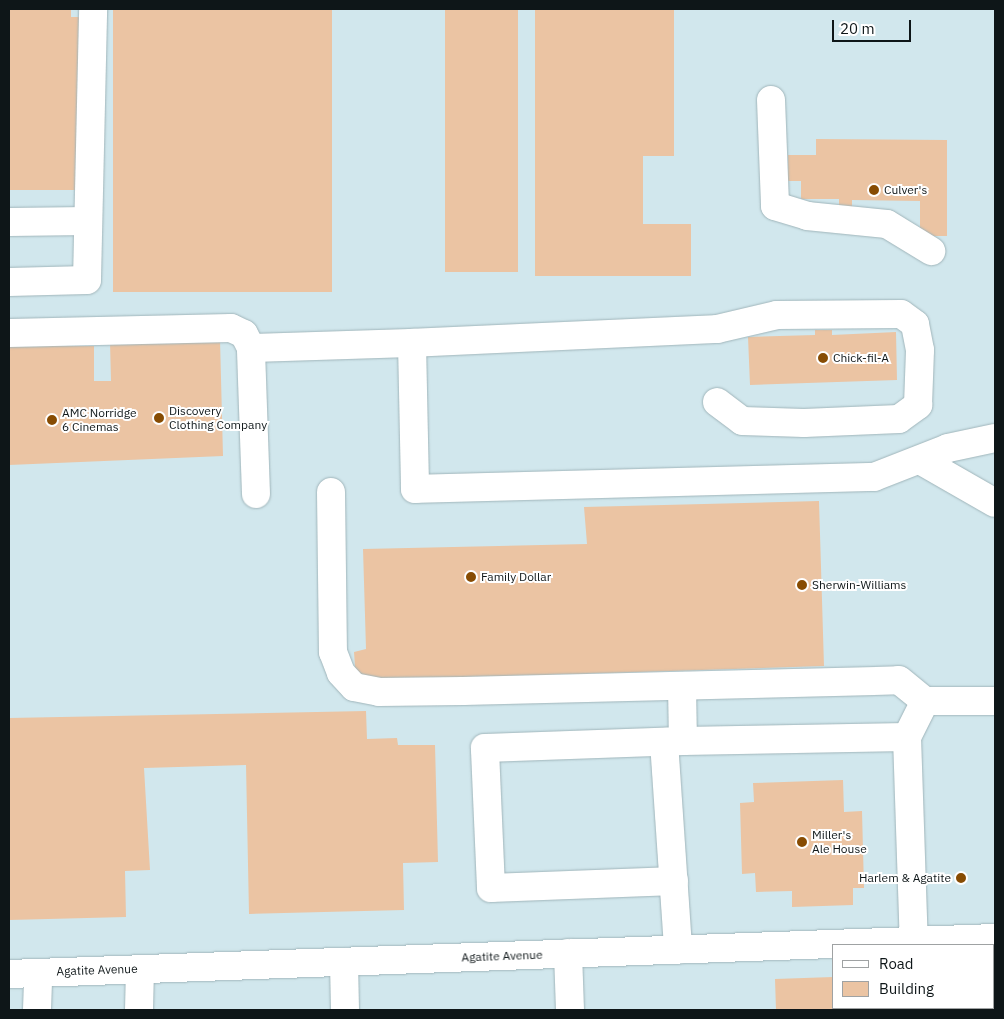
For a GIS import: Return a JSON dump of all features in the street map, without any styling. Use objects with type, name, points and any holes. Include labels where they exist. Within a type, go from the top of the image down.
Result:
[{"type":"street","points":[[9,282],[87,280],[93,9]]},
{"type":"street","points":[[771,100],[775,206],[807,216],[887,224],[931,251]]},
{"type":"street","points":[[9,222],[88,221]]},
{"type":"street","points":[[251,348],[412,343],[717,329],[777,315],[902,314],[915,324],[920,350],[918,405],[899,419],[804,423],[742,421],[717,402]]},
{"type":"street","points":[[9,333],[231,328],[244,334],[251,348],[256,494]]},
{"type":"street","points":[[412,343],[415,489],[874,477],[948,448],[995,438]]},
{"type":"street","points":[[920,460],[995,503]]},
{"type":"street","points":[[332,492],[333,652],[341,673],[354,687],[379,692],[900,680],[925,701],[995,701]]},
{"type":"street","points":[[678,950],[674,881],[673,741],[682,686]]},
{"type":"street","points":[[914,943],[907,737],[925,701]]},
{"type":"street","points":[[674,881],[491,888],[485,748],[673,741],[907,737]]},
{"type":"street","name":"Agatite Avenue","points":[[880,944],[995,938]]},
{"type":"street","name":"Agatite Avenue","points":[[9,974],[568,953],[832,945]]},
{"type":"street","points":[[568,953],[570,1010]]},
{"type":"street","points":[[344,962],[346,1010]]},
{"type":"street","points":[[139,1010],[140,969]]},
{"type":"street","points":[[37,1010],[38,973]]},
{"type":"building","points":[[9,9],[71,9],[71,17],[87,17],[86,190],[9,190]]},
{"type":"building","points":[[113,9],[332,9],[332,292],[113,292]]},
{"type":"building","points":[[445,9],[518,9],[518,272],[445,272]]},
{"type":"building","points":[[535,9],[674,9],[674,156],[643,156],[643,224],[691,224],[691,276],[535,276]]},
{"type":"building","name":"Culver's","points":[[816,139],[947,140],[947,236],[920,236],[920,201],[852,200],[852,211],[839,211],[839,199],[801,199],[801,181],[788,181],[788,155],[816,155]]},
{"type":"building","name":"Chick-fil-A","points":[[815,330],[832,330],[832,335],[896,332],[897,380],[750,385],[748,337],[815,335]]},
{"type":"building","points":[[220,339],[223,456],[9,465],[9,346],[94,346],[94,381],[111,381],[110,342]]},
{"type":"building","points":[[819,501],[824,666],[356,681],[354,652],[366,649],[363,549],[587,544],[584,507]]},
{"type":"building","points":[[366,711],[367,739],[397,738],[398,745],[435,745],[438,862],[403,863],[404,910],[249,914],[246,765],[144,768],[150,870],[125,871],[126,917],[9,920],[9,718]]},
{"type":"building","name":"Miller's Ale House","points":[[843,780],[844,812],[862,811],[864,888],[853,888],[853,905],[792,907],[792,891],[756,892],[755,873],[742,874],[740,803],[754,802],[753,783]]},
{"type":"building","points":[[832,977],[832,1009],[864,1010],[776,1010],[775,979]]},
{"type":"place","name":"Culver's","points":[[874,190]]},
{"type":"place","name":"Chick-fil-A","points":[[823,358]]},
{"type":"place","name":"Discovery Clothing Company","points":[[159,418]]},
{"type":"place","name":"AMC Norridge 6 Cinemas","points":[[52,420]]},
{"type":"place","name":"Family Dollar","points":[[471,577]]},
{"type":"place","name":"Sherwin-Williams","points":[[802,585]]},
{"type":"place","name":"Miller's Ale House","points":[[802,842]]},
{"type":"place","name":"Harlem & Agatite","points":[[961,878]]}]
